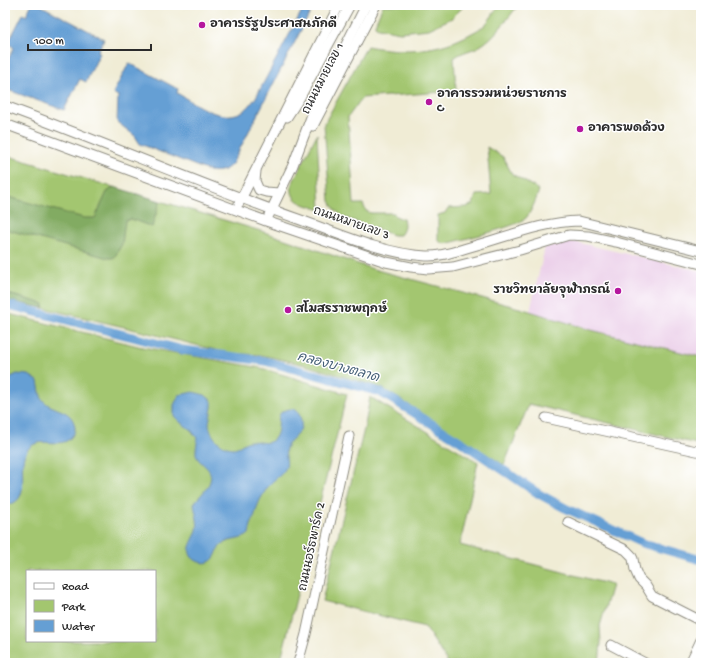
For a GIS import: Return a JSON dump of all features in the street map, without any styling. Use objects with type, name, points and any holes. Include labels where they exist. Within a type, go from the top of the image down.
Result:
[{"type":"street","name":"ถนนหมายเลข 1","points":[[236,210],[339,5]]},
{"type":"street","name":"ถนนหมายเลข 1","points":[[265,151],[300,97],[350,5]]},
{"type":"street","name":"ถนนหมายเลข 1","points":[[293,165],[316,104],[366,5]]},
{"type":"street","name":"ถนนหมายเลข 1","points":[[266,221],[293,165],[376,5]]},
{"type":"street","name":"ถนนหมายเลข 3","points":[[5,106],[272,210],[386,250],[428,256],[452,252],[534,227],[563,221],[579,221],[701,251]]},
{"type":"street","name":"ถนนหมายเลข 3","points":[[5,124],[266,221],[386,262],[426,269],[452,267],[520,250],[569,235],[588,236],[616,242],[701,264]]},
{"type":"street","points":[[257,166],[255,181],[257,187],[262,191],[279,193]]},
{"type":"street","points":[[546,418],[701,452]]},
{"type":"street","name":"ถนนนอร์ธพาร์ค 2","points":[[298,663],[306,634],[349,436]]},
{"type":"street","points":[[568,522],[626,550],[633,559],[635,570],[639,579],[652,596],[701,621]]},
{"type":"street","points":[[690,663],[701,640]]},
{"type":"street","points":[[611,645],[645,663]]},
{"type":"shaded area","name":"ราชวิทยาลัยจุฬาภรณ์","points":[[571,241],[701,271],[701,357],[591,330],[530,311],[545,247]]},
{"type":"green space","points":[[383,5],[465,5],[452,18],[429,29],[400,32],[378,28],[375,26]]},
{"type":"green space","points":[[499,5],[513,5],[517,7],[490,39],[477,48],[454,58],[456,91],[362,98],[348,117],[354,204],[363,204],[366,211],[371,213],[394,213],[395,216],[403,219],[404,226],[400,235],[393,235],[343,217],[335,210],[330,201],[324,124],[367,46],[394,50],[407,50],[447,44],[485,25]]},
{"type":"green space","points":[[317,134],[321,210],[300,202],[293,196],[292,191],[292,184]]},
{"type":"green space","points":[[487,147],[503,157],[512,174],[539,190],[532,209],[526,218],[521,222],[488,233],[445,244],[440,242],[438,239],[438,215],[445,213],[448,208],[467,207],[473,204],[476,195],[491,194]]},
{"type":"green space","name":"สโมสรราชพฤกษ์","points":[[5,155],[261,231],[373,269],[523,309],[591,330],[701,357],[701,445],[529,404],[504,465],[382,388],[301,364],[261,355],[228,353],[5,299]]},
{"type":"green space","points":[[114,187],[160,201],[152,227],[131,219],[125,221],[122,244],[114,258],[108,258],[5,229],[5,196],[84,218],[95,218],[107,192]]},
{"type":"green space","points":[[5,293],[44,304],[43,308],[5,300]]},
{"type":"green space","points":[[5,313],[142,347],[261,368],[347,394],[280,663],[5,663]]},
{"type":"green space","points":[[370,397],[478,462],[460,545],[612,585],[600,626],[601,643],[599,663],[448,663],[425,627],[322,601],[365,425]]},
{"type":"water","points":[[31,5],[40,5],[104,39],[98,51],[100,53],[86,82],[80,79],[64,110],[5,89],[5,65],[14,48],[8,43],[23,14],[26,16]]},
{"type":"water","points":[[305,5],[312,5],[313,7],[232,164],[226,169],[209,171],[140,144],[135,136],[117,122],[118,96],[113,93],[129,63],[178,89],[177,93],[210,112],[229,115],[237,114],[246,109],[256,97]]},
{"type":"water","points":[[17,374],[29,375],[38,381],[42,399],[46,403],[70,416],[75,429],[73,434],[67,440],[62,442],[43,442],[31,446],[23,459],[22,492],[14,503],[5,505],[5,386],[11,377]]},
{"type":"water","points":[[193,392],[205,395],[212,401],[209,427],[216,440],[228,447],[237,447],[249,441],[264,443],[270,442],[273,440],[278,430],[278,420],[281,412],[286,410],[293,409],[297,412],[301,421],[298,433],[290,441],[286,448],[286,467],[284,471],[270,484],[260,500],[249,534],[224,543],[220,546],[214,558],[205,563],[199,562],[193,558],[190,553],[190,549],[197,527],[194,504],[205,491],[211,476],[210,472],[197,457],[197,438],[191,430],[174,416],[174,405],[179,395]]},
{"type":"waterway","name":"คลองบางตลาด","points":[[5,304],[183,350],[265,361],[380,392],[460,441],[539,494],[565,508],[642,543],[701,560]]},
{"type":"place","name":"อาคารรัฐประศาสนภักดี","points":[[202,25]]},
{"type":"place","name":"อาคารรวมหน่วยราชการ C","points":[[429,102]]},
{"type":"place","name":"อาคารพดด้วง","points":[[580,129]]},
{"type":"place","name":"ราชวิทยาลัยจุฬาภรณ์","points":[[618,291]]},
{"type":"place","name":"สโมสรราชพฤกษ์","points":[[288,310]]}]
